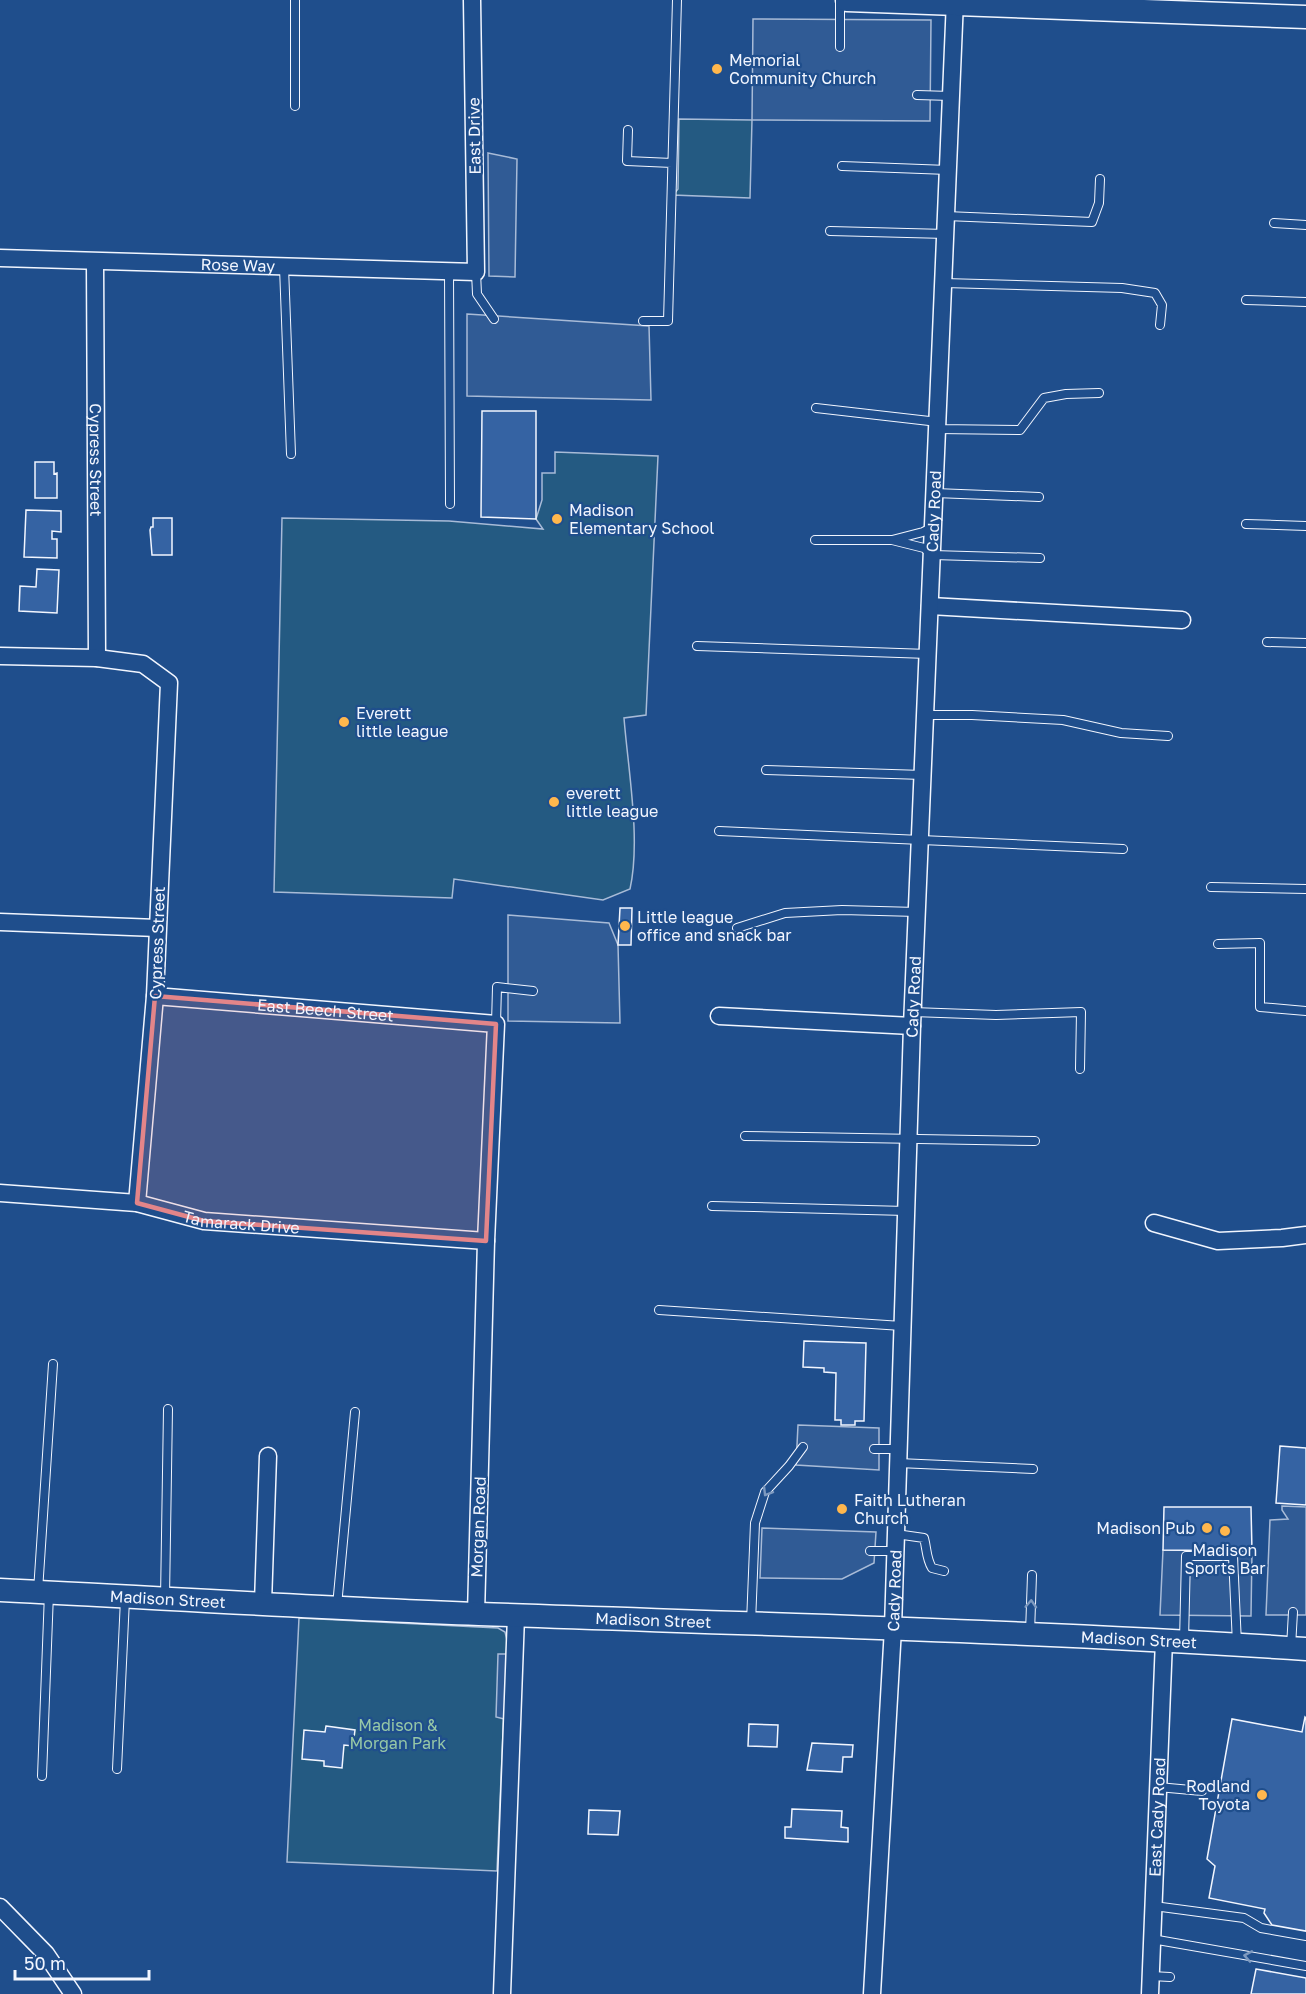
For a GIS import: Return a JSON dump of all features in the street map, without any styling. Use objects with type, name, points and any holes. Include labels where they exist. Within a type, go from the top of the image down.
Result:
[{"type":"street","name":"East Drive","points":[[472,0],[476,272]]},
{"type":"street","points":[[848,0],[1247,7],[1306,17]]},
{"type":"street","name":"Cady Road","points":[[872,1994],[893,1628],[917,912],[955,1]]},
{"type":"street","name":"Rose Way","points":[[0,258],[476,272]]},
{"type":"street","name":"Cypress Street","points":[[95,262],[97,658],[142,664],[169,683],[155,996],[137,1203]]},
{"type":"street","points":[[930,606],[1182,620]]},
{"type":"street","points":[[0,656],[97,658]]},
{"type":"street","points":[[0,922],[157,928]]},
{"type":"street","name":"East Beech Street","points":[[155,996],[496,1024]]},
{"type":"street","points":[[719,1016],[913,1019]]},
{"type":"street","name":"Morgan Road","points":[[476,1614],[486,1241],[496,1024]]},
{"type":"street","name":"Tamarack Drive","points":[[0,1193],[137,1203],[204,1221],[486,1241]]},
{"type":"street","points":[[1154,1223],[1218,1241],[1306,1235]]},
{"type":"street","points":[[263,1603],[268,1456]]},
{"type":"street","name":"Madison Street","points":[[0,1590],[476,1614],[893,1628],[1174,1640],[1298,1648]]},
{"type":"street","points":[[476,1614],[516,1616],[502,1994]]},
{"type":"street","name":"East Cady Road","points":[[1150,1994],[1158,1787],[1174,1640]]},
{"type":"street","points":[[0,1907],[46,1954],[73,1994]]},
{"type":"lane","points":[[295,0],[295,106]]},
{"type":"lane","points":[[643,321],[668,321],[677,0]]},
{"type":"lane","points":[[840,0],[840,47]]},
{"type":"lane","points":[[917,95],[951,96]]},
{"type":"lane","points":[[628,130],[627,162],[672,163]]},
{"type":"lane","points":[[842,166],[948,170]]},
{"type":"lane","points":[[946,216],[1092,222],[1099,203],[1100,179]]},
{"type":"lane","points":[[1274,223],[1306,225]]},
{"type":"lane","points":[[830,231],[945,234]]},
{"type":"lane","points":[[284,267],[291,454]]},
{"type":"lane","points":[[449,272],[450,504]]},
{"type":"lane","points":[[476,272],[477,294],[494,319]]},
{"type":"lane","points":[[944,283],[1122,288],[1155,293],[1162,304],[1160,325]]},
{"type":"lane","points":[[1246,300],[1306,302]]},
{"type":"lane","points":[[816,408],[938,425],[1020,430],[1044,398],[1066,394],[1100,393]]},
{"type":"lane","points":[[935,493],[1039,497]]},
{"type":"lane","points":[[1246,524],[1306,526]]},
{"type":"lane","points":[[892,540],[923,532],[934,526]]},
{"type":"lane","points":[[815,540],[892,540],[924,548],[933,555],[1040,558]]},
{"type":"lane","points":[[1267,642],[1306,643]]},
{"type":"lane","points":[[697,646],[928,654]]},
{"type":"lane","points":[[926,715],[1063,720],[1090,724],[1121,734],[1168,736]]},
{"type":"lane","points":[[766,770],[923,775]]},
{"type":"lane","points":[[719,831],[1123,849]]},
{"type":"lane","points":[[1211,887],[1306,889]]},
{"type":"lane","points":[[737,928],[785,913],[842,910],[917,912]]},
{"type":"lane","points":[[1218,944],[1260,943],[1260,1007],[1306,1011]]},
{"type":"lane","points":[[496,1024],[497,987],[533,991]]},
{"type":"lane","points":[[913,1019],[1081,1012],[1080,1069]]},
{"type":"lane","points":[[745,1136],[890,1140],[909,1137],[1035,1141]]},
{"type":"lane","points":[[712,1206],[906,1211]]},
{"type":"lane","points":[[659,1310],[902,1326]]},
{"type":"lane","points":[[42,1776],[44,1592],[52,1365]]},
{"type":"lane","points":[[165,1598],[168,1409]]},
{"type":"lane","points":[[337,1607],[355,1412]]},
{"type":"lane","points":[[751,1623],[755,1524],[765,1492],[803,1447]]},
{"type":"lane","points":[[874,1449],[898,1456],[1033,1469]]},
{"type":"lane","points":[[896,1534],[924,1538],[927,1546],[927,1559],[932,1568],[944,1571]]},
{"type":"lane","points":[[754,1551],[766,1551]]},
{"type":"lane","points":[[870,1551],[895,1551]]},
{"type":"lane","points":[[1174,1640],[1186,1556],[1233,1556],[1237,1644]]},
{"type":"lane","points":[[1029,1634],[1032,1575]]},
{"type":"lane","points":[[117,1769],[125,1596]]},
{"type":"lane","points":[[1293,1612],[1298,1648]]},
{"type":"lane","points":[[1158,1787],[1202,1791]]},
{"type":"lane","points":[[1154,1906],[1244,1918],[1260,1928],[1306,1936]]},
{"type":"lane","points":[[1152,1939],[1306,1966]]},
{"type":"lane","points":[[1151,1976],[1170,1977]]},
{"type":"highlighted area","points":[[155,996],[496,1024],[486,1241],[204,1221],[137,1203]]},
{"type":"green space","points":[[679,119],[752,120],[750,198],[673,195],[678,189]]},
{"type":"green space","points":[[555,452],[658,456],[646,715],[624,718],[634,827],[630,889],[603,900],[454,879],[452,898],[274,892],[282,518],[449,521],[543,529],[536,519],[542,500],[542,473],[555,473]]},
{"type":"green space","name":"Madison & Morgan Park","points":[[299,1618],[498,1628],[505,1632],[507,1640],[497,1871],[287,1862]]},
{"type":"shaded area","points":[[753,19],[931,20],[930,121],[752,120]]},
{"type":"shaded area","points":[[488,153],[517,159],[515,277],[489,276]]},
{"type":"shaded area","points":[[467,314],[649,326],[651,400],[467,396]]},
{"type":"shaded area","points":[[508,915],[609,923],[618,945],[620,1023],[508,1021]]},
{"type":"shaded area","points":[[798,1425],[879,1428],[879,1470],[796,1465]]},
{"type":"shaded area","points":[[1282,1506],[1306,1507],[1306,1615],[1266,1615],[1270,1520],[1288,1519]]},
{"type":"shaded area","points":[[762,1528],[876,1532],[874,1563],[842,1579],[760,1578]]},
{"type":"shaded area","points":[[1163,1550],[1252,1551],[1251,1616],[1160,1615]]},
{"type":"shaded area","points":[[498,1654],[509,1654],[508,1720],[496,1717]]},
{"type":"building","points":[[482,411],[536,411],[536,519],[481,517]]},
{"type":"building","points":[[35,462],[54,462],[54,474],[57,473],[57,498],[35,498]]},
{"type":"building","points":[[26,510],[61,511],[61,532],[52,531],[52,539],[57,539],[57,558],[24,557]]},
{"type":"building","points":[[153,518],[172,518],[172,555],[152,555],[150,530],[153,527]]},
{"type":"building","points":[[37,569],[59,570],[57,613],[19,611],[20,586],[36,587]]},
{"type":"building","name":"Little league office and snack bar","points":[[620,908],[632,908],[631,945],[618,945]]},
{"type":"building","points":[[804,1341],[866,1343],[864,1421],[855,1421],[855,1425],[841,1425],[841,1420],[835,1420],[836,1373],[824,1372],[824,1368],[803,1367]]},
{"type":"building","points":[[1280,1446],[1306,1448],[1306,1505],[1276,1503]]},
{"type":"building","name":"Madison Pub","points":[[1164,1507],[1251,1507],[1252,1551],[1163,1550]]},
{"type":"building","name":"Rodland Toyota","points":[[1305,1717],[1306,1931],[1272,1925],[1264,1913],[1265,1909],[1209,1898],[1215,1866],[1207,1859],[1232,1719],[1302,1732]]},
{"type":"building","points":[[749,1724],[778,1725],[777,1747],[748,1746]]},
{"type":"building","points":[[326,1726],[355,1730],[353,1746],[344,1745],[342,1768],[324,1766],[324,1761],[302,1759],[304,1730],[325,1732]]},
{"type":"building","points":[[812,1743],[853,1745],[852,1757],[843,1757],[842,1772],[807,1770]]},
{"type":"building","points":[[792,1809],[842,1811],[841,1827],[848,1828],[848,1842],[785,1838],[785,1827],[791,1827]]},
{"type":"building","points":[[589,1810],[620,1811],[618,1835],[588,1834]]},
{"type":"building","points":[[1256,1969],[1306,1978],[1306,1994],[1251,1994]]},
{"type":"place","name":"Memorial Community Church","points":[[717,69]]},
{"type":"place","name":"Madison Elementary School","points":[[557,519]]},
{"type":"place","name":"Everett little league","points":[[344,722]]},
{"type":"place","name":"everett little league","points":[[554,802]]},
{"type":"place","name":"Little league office and snack bar","points":[[625,926]]},
{"type":"place","name":"Faith Lutheran Church","points":[[842,1509]]},
{"type":"place","name":"Madison Pub","points":[[1207,1528]]},
{"type":"place","name":"Madison Sports Bar","points":[[1225,1531]]},
{"type":"place","name":"Rodland Toyota","points":[[1262,1795]]}]
